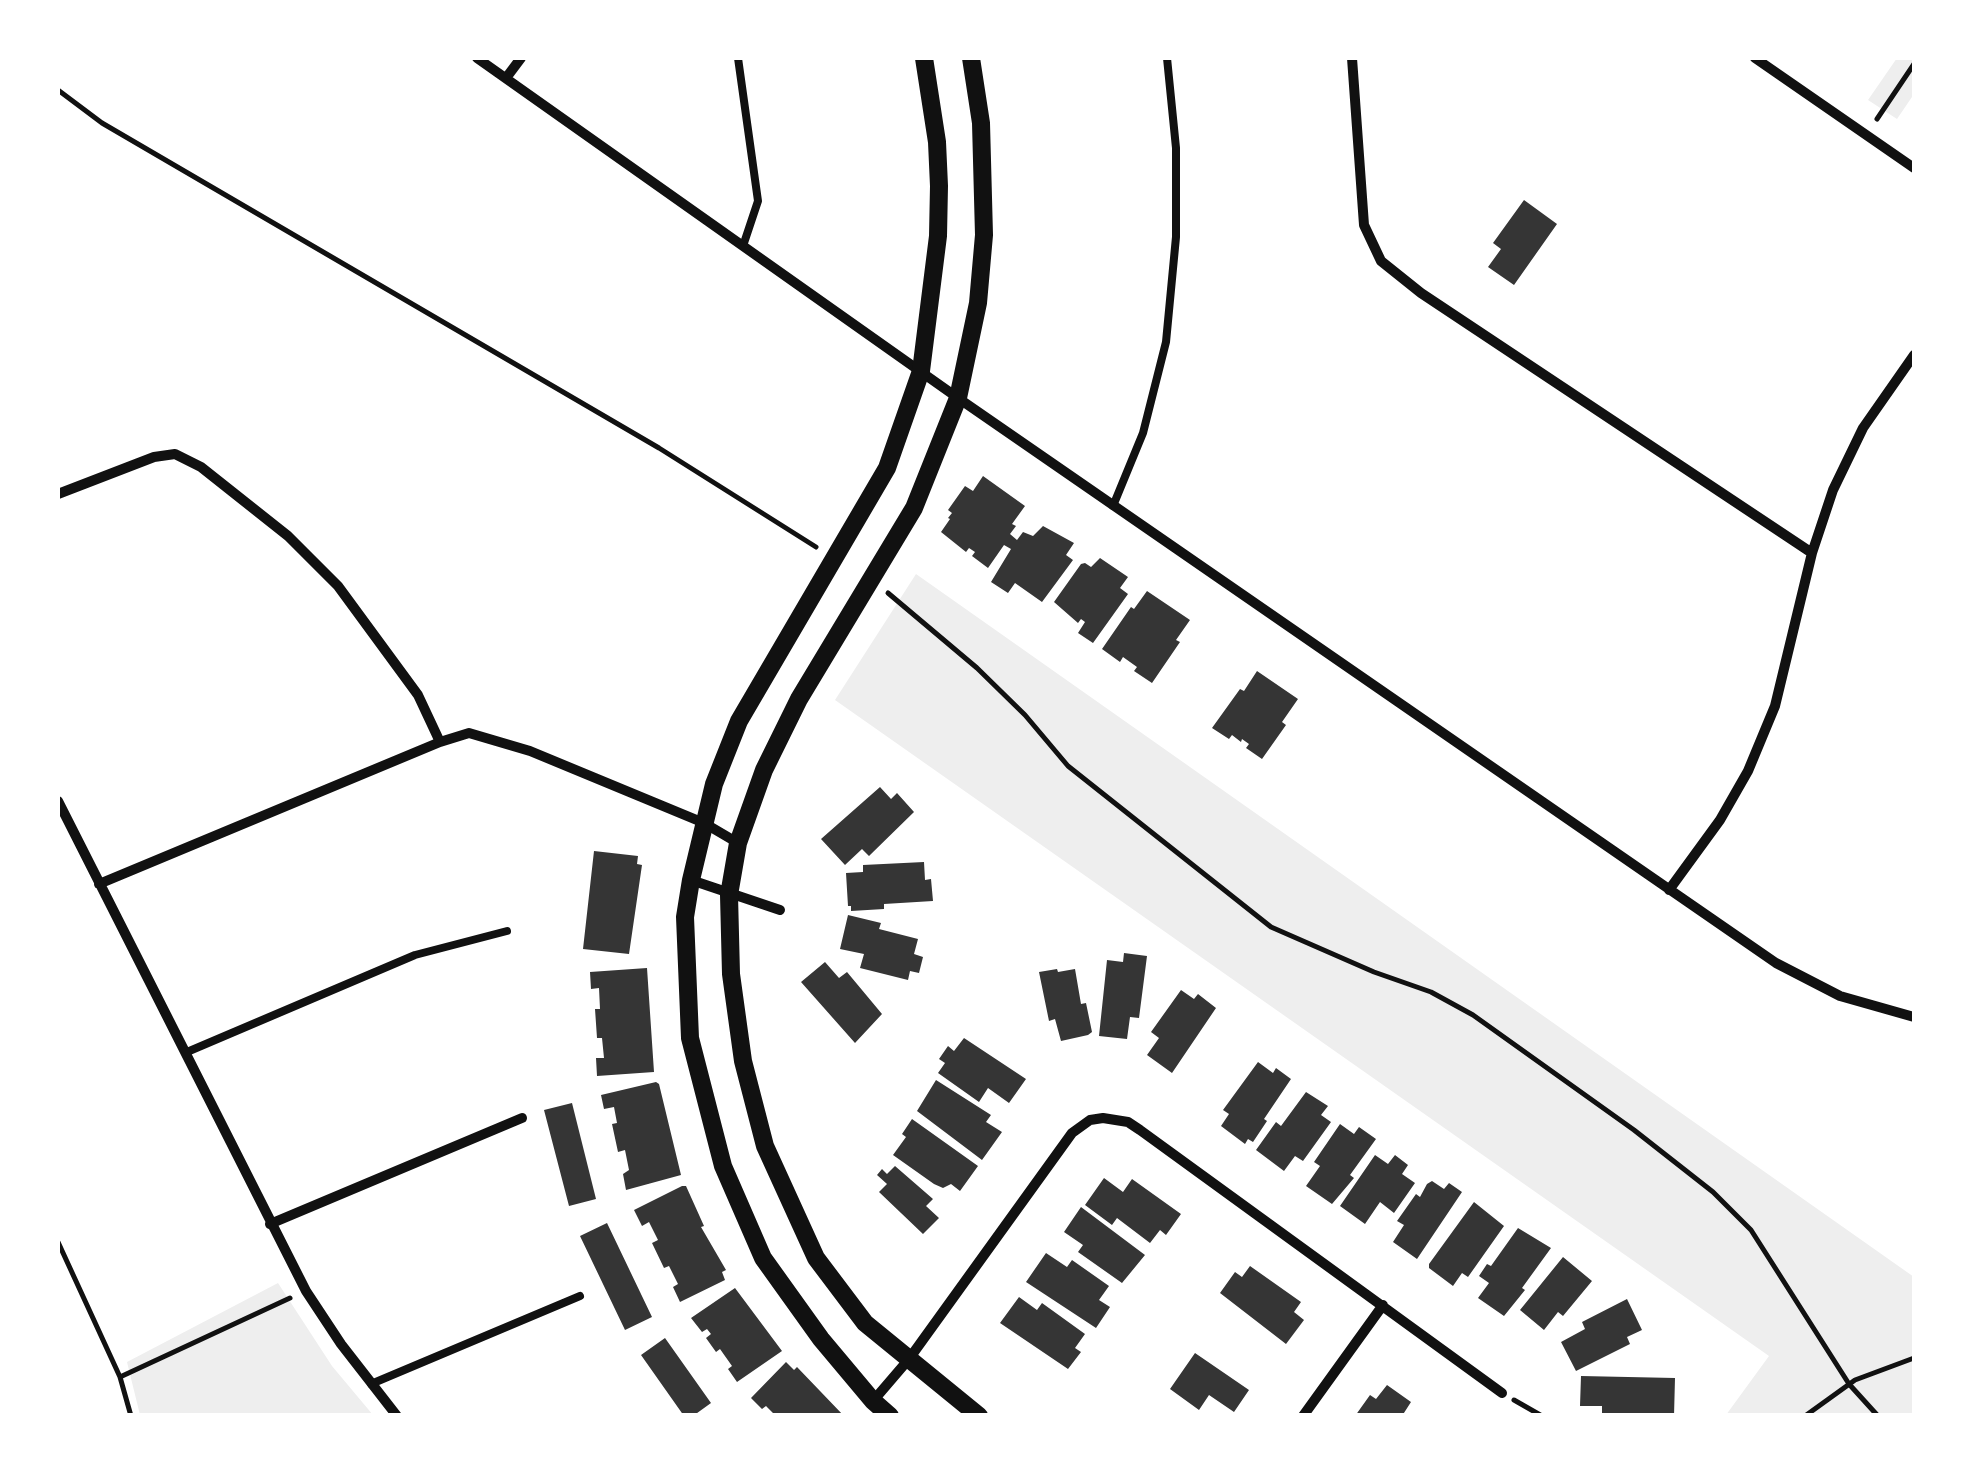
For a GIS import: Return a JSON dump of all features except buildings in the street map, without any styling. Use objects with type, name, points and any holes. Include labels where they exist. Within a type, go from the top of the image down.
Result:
[{"type":"street","points":[[477,58],[958,398],[1668,890],[1805,980],[1840,996],[1914,1017]]},
{"type":"street","points":[[506,78],[521,58]]},
{"type":"street","points":[[890,1416],[821,1339],[762,1258],[723,1166],[690,1038],[686,917],[690,880],[714,784],[739,721],[887,468],[921,371],[938,236],[939,186],[938,142],[924,58]]},
{"type":"street","points":[[971,58],[981,123],[984,235],[978,303],[958,398],[914,508],[799,699],[764,770],[738,843],[730,895],[732,974],[743,1061],[764,1146],[816,1258],[865,1324],[979,1416]]},
{"type":"street","points":[[1352,58],[1364,225],[1381,261],[1421,293],[1812,553]]},
{"type":"street","points":[[1755,58],[1914,168]]},
{"type":"street","points":[[1668,890],[1734,798],[1763,736],[1785,670],[1822,519],[1846,459],[1914,355]]},
{"type":"street","points":[[58,494],[131,464],[175,454],[201,467],[288,536],[338,586],[418,695],[440,742]]},
{"type":"street","points":[[99,884],[440,742],[469,734],[494,739],[704,824],[738,843]]},
{"type":"street","points":[[58,801],[306,1291],[397,1416]]},
{"type":"street","points":[[690,880],[780,910]]},
{"type":"street","points":[[270,1224],[522,1118]]},
{"type":"street","points":[[873,1401],[909,1359],[1072,1133],[1090,1120],[1104,1118],[1128,1122],[1140,1130],[1502,1394]]},
{"type":"street","points":[[1303,1416],[1383,1305]]},
{"type":"lane","points":[[738,58],[758,201],[743,246]]},
{"type":"lane","points":[[1113,506],[1142,433],[1166,342],[1176,237],[1176,148],[1167,58]]},
{"type":"lane","points":[[187,1052],[416,956],[506,932]]},
{"type":"lane","points":[[372,1384],[580,1296]]},
{"type":"path","points":[[1866,135],[1914,64]]},
{"type":"path","points":[[58,90],[102,123],[659,448],[816,547]]},
{"type":"path","points":[[877,586],[977,668],[1025,715],[1068,766],[1271,927],[1431,992],[1473,1015],[1634,1130],[1713,1192],[1752,1230],[1849,1384],[1878,1416]]},
{"type":"path","points":[[58,1242],[120,1377],[131,1416]]},
{"type":"path","points":[[120,1377],[306,1291]]},
{"type":"path","points":[[1805,1416],[1849,1384],[1914,1358]]},
{"type":"path","points":[[1502,1394],[1542,1416]]},
{"type":"shaded area","points":[[1897,58],[1914,58],[1914,94],[1897,119],[1868,100]]},
{"type":"shaded area","points":[[916,574],[1914,1277],[1914,1415],[1726,1415],[1769,1356],[835,700]]},
{"type":"shaded area","points":[[278,1283],[332,1366],[373,1415],[140,1415],[127,1362]]}]
